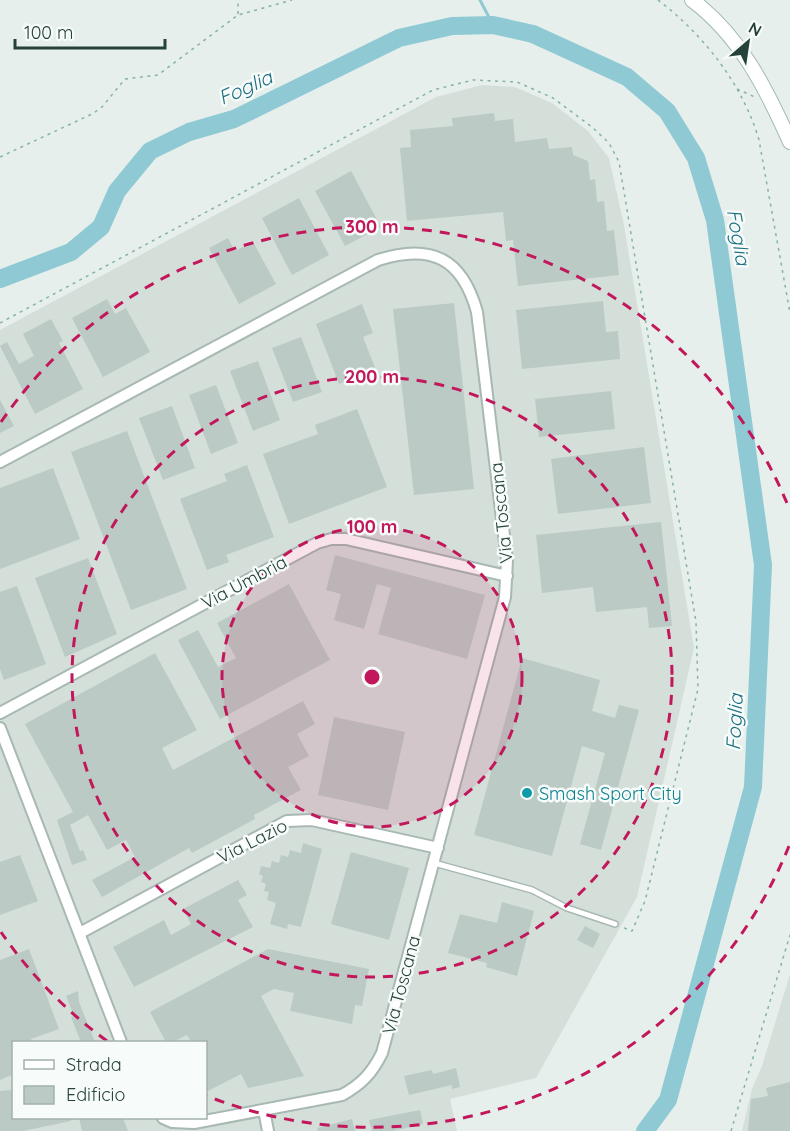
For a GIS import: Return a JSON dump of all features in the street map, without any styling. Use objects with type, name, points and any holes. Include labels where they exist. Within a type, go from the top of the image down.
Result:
[{"type":"main road","points":[[692,0],[726,31],[751,64],[772,101],[790,142]]},
{"type":"street","name":"Via Toscana","points":[[0,462],[378,260],[400,253],[422,253],[443,260],[459,272],[470,287],[477,312],[507,576],[505,597],[382,1053],[372,1072],[359,1086],[342,1095],[194,1123],[172,1122],[165,1119]]},
{"type":"street","name":"Via Umbria","points":[[0,713],[324,541],[346,539],[507,576]]},
{"type":"street","points":[[0,728],[121,1041]]},
{"type":"street","name":"Via Lazio","points":[[80,933],[287,821],[312,820],[438,848]]},
{"type":"street","points":[[264,1110],[268,1131]]},
{"type":"lane","points":[[434,863],[532,890],[567,908],[615,924]]},
{"type":"path","points":[[238,0],[238,15]]},
{"type":"path","points":[[0,157],[92,114],[102,107],[125,79],[149,77],[166,70],[238,15],[292,0]]},
{"type":"path","points":[[658,0],[701,38],[743,98],[752,118],[759,140],[790,313]]},
{"type":"path","points":[[0,323],[433,90],[473,80],[517,82],[554,98],[609,143],[619,162],[696,622],[698,689],[645,900],[633,931],[615,924]]},
{"type":"path","points":[[731,1131],[790,934]]},
{"type":"shaded area","points":[[482,85],[515,87],[552,103],[588,131],[609,158],[624,225],[694,648],[637,897],[536,1078],[450,1099],[457,1131],[0,1131],[0,330],[436,97]]},
{"type":"shaded area","points":[[790,974],[790,1131],[742,1131],[752,1089],[762,1066]]},
{"type":"building","points":[[494,113],[495,121],[513,119],[515,142],[547,138],[549,149],[572,147],[573,155],[588,161],[590,180],[595,179],[597,202],[604,201],[607,231],[614,230],[619,275],[518,286],[513,240],[506,241],[503,212],[407,221],[400,148],[411,147],[410,130],[453,126],[452,118]]},
{"type":"building","points":[[351,171],[381,227],[345,246],[315,191]]},
{"type":"building","points":[[299,198],[329,255],[292,275],[262,218]]},
{"type":"building","points":[[228,238],[235,251],[253,242],[276,284],[239,304],[209,248]]},
{"type":"building","points":[[107,299],[115,314],[126,308],[150,352],[103,377],[72,318]]},
{"type":"building","points":[[603,301],[606,332],[618,331],[620,359],[522,369],[516,310]]},
{"type":"building","points":[[454,303],[474,489],[414,495],[393,309]]},
{"type":"building","points":[[362,304],[373,333],[363,337],[376,370],[339,384],[316,324]]},
{"type":"building","points":[[51,319],[63,341],[59,343],[83,389],[35,414],[0,346],[7,342],[19,364],[34,356],[23,334]]},
{"type":"building","points":[[301,337],[322,392],[293,402],[272,348]]},
{"type":"building","points":[[258,361],[280,420],[253,431],[230,371]]},
{"type":"building","points":[[216,385],[238,443],[211,454],[189,395]]},
{"type":"building","points":[[611,391],[615,429],[539,437],[535,399]]},
{"type":"building","points":[[0,400],[14,426],[0,433]]},
{"type":"building","points":[[172,406],[195,468],[163,480],[139,418]]},
{"type":"building","points":[[357,409],[387,487],[289,524],[263,454],[318,434],[315,425]]},
{"type":"building","points":[[127,431],[187,589],[131,610],[71,452]]},
{"type":"building","points":[[644,447],[651,503],[558,514],[551,459]]},
{"type":"building","points":[[247,465],[274,537],[226,555],[229,562],[207,570],[180,499],[227,481],[224,474]]},
{"type":"building","points":[[53,468],[80,539],[0,569],[0,488]]},
{"type":"building","points":[[661,522],[672,626],[649,628],[647,607],[596,612],[593,587],[542,593],[536,535]]},
{"type":"building","points":[[335,555],[485,595],[467,659],[378,634],[391,588],[377,584],[364,629],[334,620],[341,594],[326,590]]},
{"type":"building","points":[[88,558],[117,634],[65,657],[35,578]]},
{"type":"building","points":[[289,584],[330,660],[220,719],[178,640],[198,630],[218,667],[236,658],[217,623]]},
{"type":"building","points":[[17,586],[46,664],[4,680],[0,669],[0,592]]},
{"type":"building","points":[[155,653],[197,730],[162,748],[173,770],[303,701],[315,724],[297,734],[309,756],[288,767],[301,790],[254,815],[255,819],[192,853],[189,848],[102,897],[92,880],[135,857],[126,840],[107,850],[88,815],[70,825],[80,851],[83,850],[87,860],[72,865],[57,820],[73,812],[25,724]]},
{"type":"building","name":"Smash Sport City","points":[[522,658],[600,680],[592,711],[615,718],[619,705],[639,710],[601,850],[580,844],[605,753],[582,746],[552,856],[474,835]]},
{"type":"building","points":[[334,717],[405,732],[388,810],[318,795]]},
{"type":"building","points":[[303,843],[322,849],[301,927],[288,924],[287,929],[270,924],[276,903],[267,900],[269,892],[264,891],[266,884],[261,882],[263,876],[259,874],[261,866],[270,868],[272,861],[279,863],[281,855],[288,857],[290,850],[301,853]]},
{"type":"building","points":[[351,852],[409,868],[389,940],[331,924]]},
{"type":"building","points":[[20,855],[38,901],[0,915],[0,862]]},
{"type":"building","points":[[238,880],[247,895],[238,900],[253,927],[134,987],[113,947],[164,920],[171,935],[191,924],[183,909]]},
{"type":"building","points":[[502,902],[534,911],[517,976],[486,967],[487,963],[448,953],[460,914],[497,923]]},
{"type":"building","points":[[585,926],[600,934],[593,948],[577,940]]},
{"type":"building","points":[[29,949],[59,1029],[31,1039],[32,1041],[12,1041],[12,1075],[0,1080],[0,960]]},
{"type":"building","points":[[268,949],[369,969],[362,1006],[355,1005],[352,1024],[290,1011],[294,993],[274,989],[261,996],[304,1076],[248,1088],[241,1074],[207,1091],[207,1041],[190,1041],[187,1035],[175,1041],[165,1041],[150,1012]]},
{"type":"building","points":[[78,991],[79,1002],[95,1041],[81,1041],[66,996]]},
{"type":"building","points":[[456,1068],[460,1087],[452,1089],[452,1085],[409,1095],[404,1076],[432,1070],[433,1074]]},
{"type":"building","points":[[790,1082],[790,1131],[748,1131],[751,1099],[768,1096],[766,1088]]},
{"type":"building","points":[[12,1090],[12,1119],[70,1119],[71,1121],[23,1131],[0,1131],[0,1091]]},
{"type":"building","points":[[420,1110],[423,1124],[393,1131],[372,1131],[369,1120]]},
{"type":"building","points":[[79,1119],[123,1119],[128,1131],[82,1131]]},
{"type":"building","points":[[352,1119],[355,1131],[318,1131],[317,1128]]},
{"type":"waterway","points":[[480,0],[493,25]]},
{"type":"waterway","name":"Foglia","points":[[0,279],[71,252],[101,227],[117,191],[150,151],[189,132],[234,119],[399,38],[452,26],[493,25],[533,34],[627,77],[667,111],[696,158],[715,220],[763,565],[753,787],[668,1100],[645,1131]]},
{"type":"place","name":"Smash Sport City","points":[[527,793]]}]
